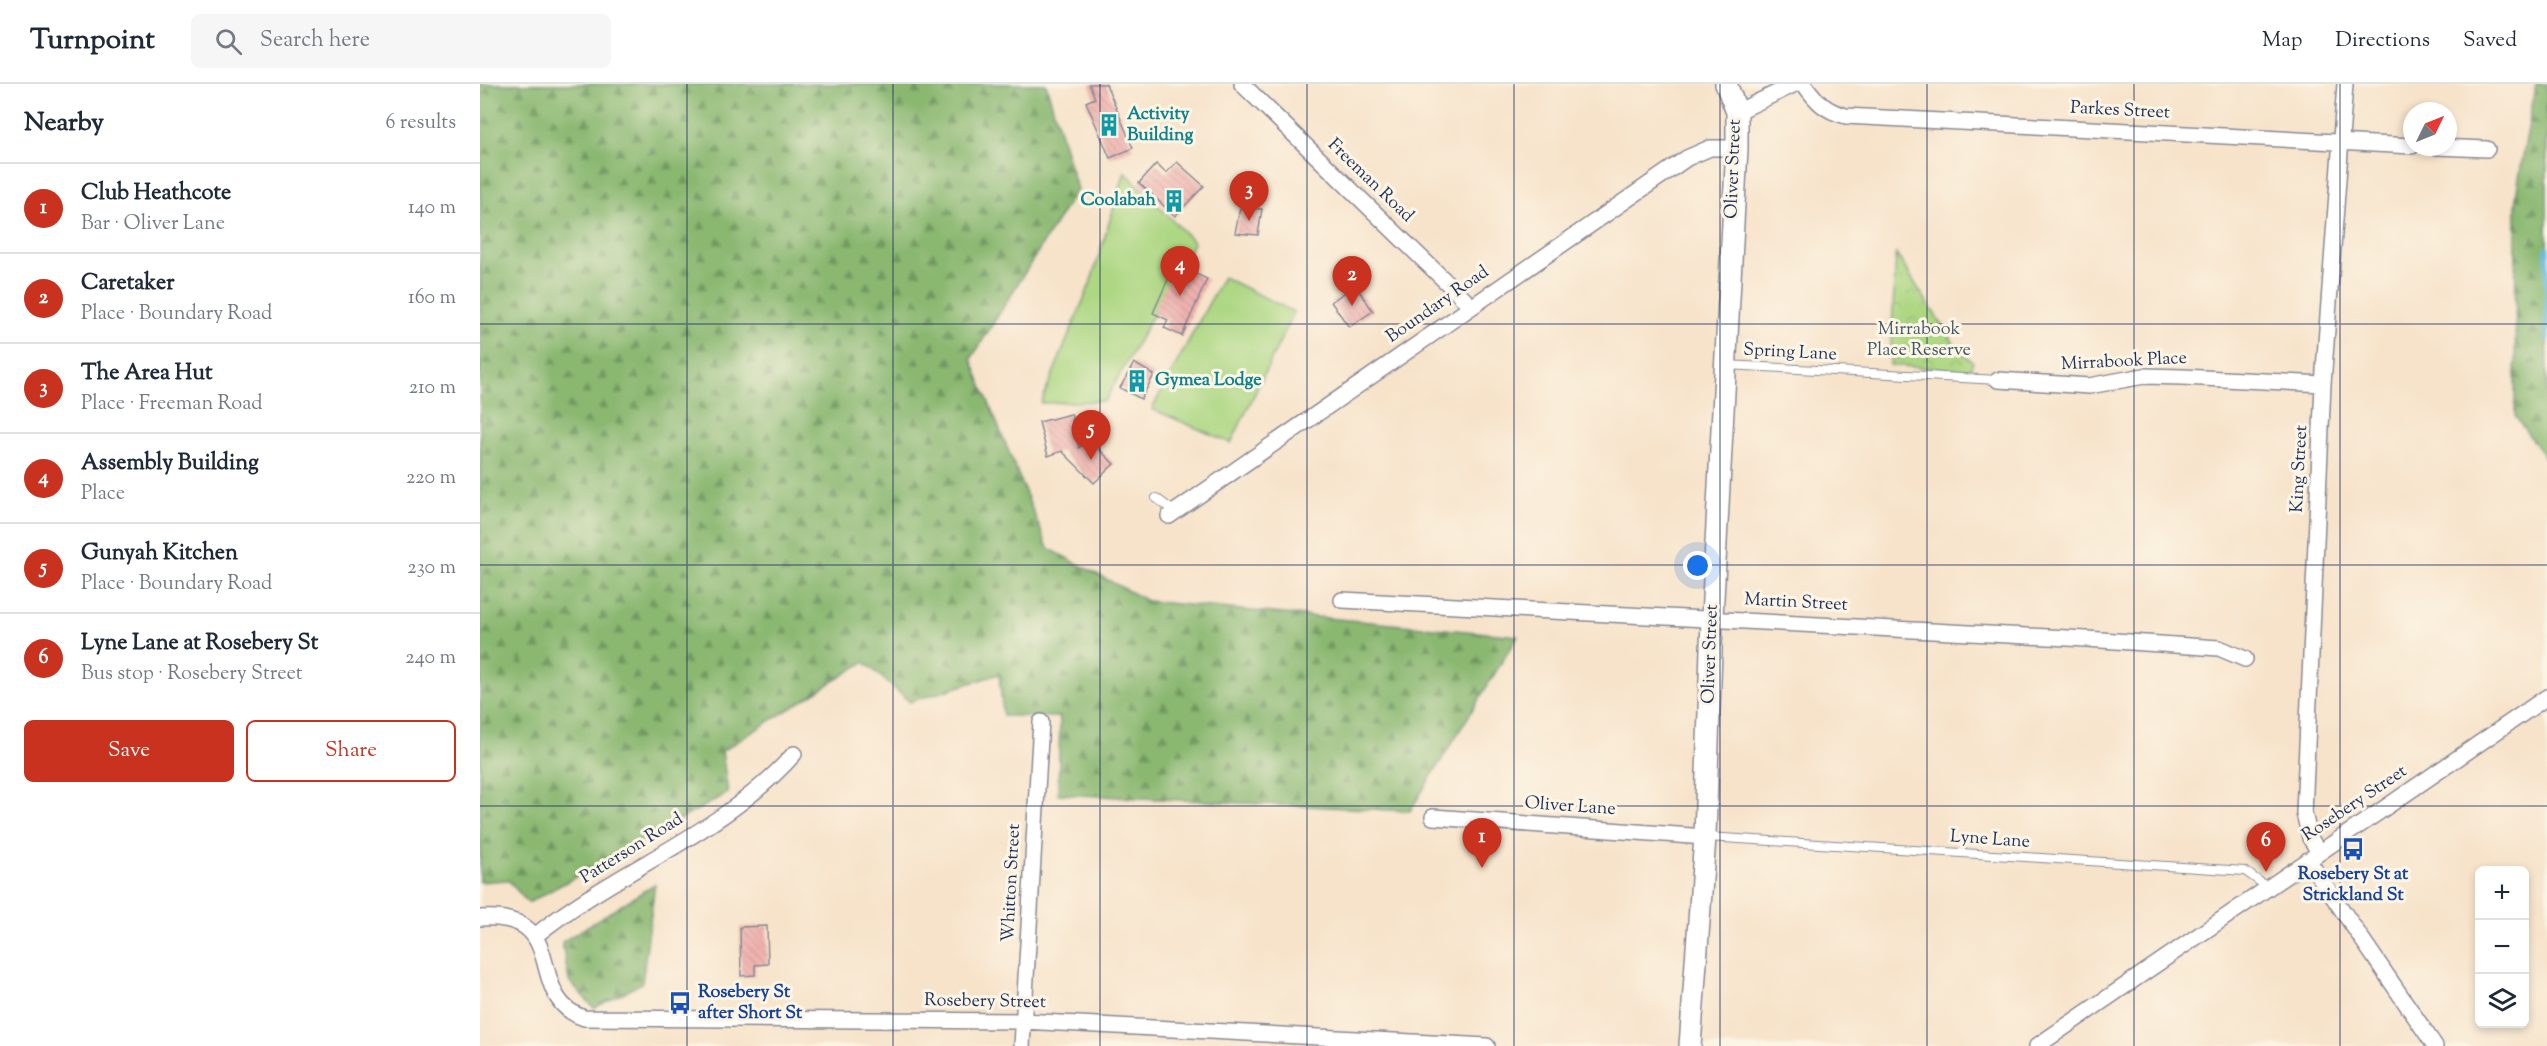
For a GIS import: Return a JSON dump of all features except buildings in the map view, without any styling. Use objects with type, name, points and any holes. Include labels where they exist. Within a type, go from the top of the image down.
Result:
[{"type":"street","name":"Freeman Road","points":[[1242,84],[1471,306]]},
{"type":"street","name":"Oliver Street","points":[[1690,1046],[1705,837],[1712,618],[1737,148],[1737,112],[1726,84]]},
{"type":"street","points":[[1737,112],[1795,84]]},
{"type":"street","name":"Parkes Street","points":[[1804,84],[1816,100],[1830,112],[1846,116],[2403,145]]},
{"type":"street","name":"King Street","points":[[2345,84],[2324,384],[2304,813],[2313,856],[2435,1046]]},
{"type":"street","name":"Boundary Road","points":[[1172,514],[1687,158],[1710,148],[1737,148]]},
{"type":"street","points":[[2457,148],[2487,149]]},
{"type":"street","name":"Mirrabook Place","points":[[1998,380],[2089,386],[2144,376],[2324,384]]},
{"type":"street","name":"Martin Street","points":[[1342,600],[1712,618],[2219,648],[2245,659]]},
{"type":"street","name":"Rosebery Street","points":[[2037,1046],[2547,697]]},
{"type":"street","name":"Whitton Street","points":[[1022,1046],[1041,722]]},
{"type":"street","name":"Patterson Road","points":[[535,936],[564,913],[736,807],[774,776],[794,754]]},
{"type":"street","name":"Oliver Lane","points":[[1433,817],[1705,837]]},
{"type":"street","points":[[480,918],[510,919],[535,936]]},
{"type":"street","name":"Rosebery Street","points":[[535,936],[543,951],[551,989],[557,999],[574,1015],[584,1018],[1023,1021],[1487,1046]]},
{"type":"lane","name":"Spring Lane","points":[[1725,365],[1998,380]]},
{"type":"lane","points":[[1156,498],[1172,514]]},
{"type":"lane","name":"Lyne Lane","points":[[1705,837],[2245,870],[2267,887]]},
{"type":"green space","points":[[480,84],[1046,84],[1077,189],[971,359],[1048,548],[1147,601],[1518,636],[1410,811],[1058,794],[1060,717],[1003,716],[999,674],[910,702],[864,662],[722,751],[728,793],[528,903],[508,880],[480,882]]},
{"type":"green space","points":[[2536,84],[2547,84],[2547,461],[2515,416],[2516,195]]},
{"type":"green space","points":[[1125,172],[1194,242],[1105,401],[1041,403],[1090,284]]},
{"type":"green space","name":"Mirrabook Place Reserve","points":[[1896,254],[1958,350],[1973,362],[1969,371],[1890,365]]},
{"type":"green space","points":[[1223,277],[1294,312],[1231,443],[1152,409]]},
{"type":"green space","points":[[655,884],[642,983],[594,1008],[569,981],[562,942]]},
{"type":"waterway","points":[[2547,248],[2547,339]]},
{"type":"place","name":"Activity Building","points":[[1109,125]]},
{"type":"place","name":"Coolabah","points":[[1174,201]]},
{"type":"place","name":"The Area Hut","points":[[1249,221]]},
{"type":"place","name":"Assembly Building","points":[[1180,296]]},
{"type":"place","name":"Caretaker","points":[[1352,306]]},
{"type":"place","name":"Gymea Lodge","points":[[1137,381]]},
{"type":"place","name":"Gunyah Kitchen","points":[[1091,460]]},
{"type":"place","name":"Rosebery St at Strickland St","points":[[2353,849]]},
{"type":"place","name":"Club Heathcote","points":[[1482,868]]},
{"type":"place","name":"Lyne Lane at Rosebery St","points":[[2266,872]]},
{"type":"place","name":"Rosebery St after Short St","points":[[680,1003]]}]
